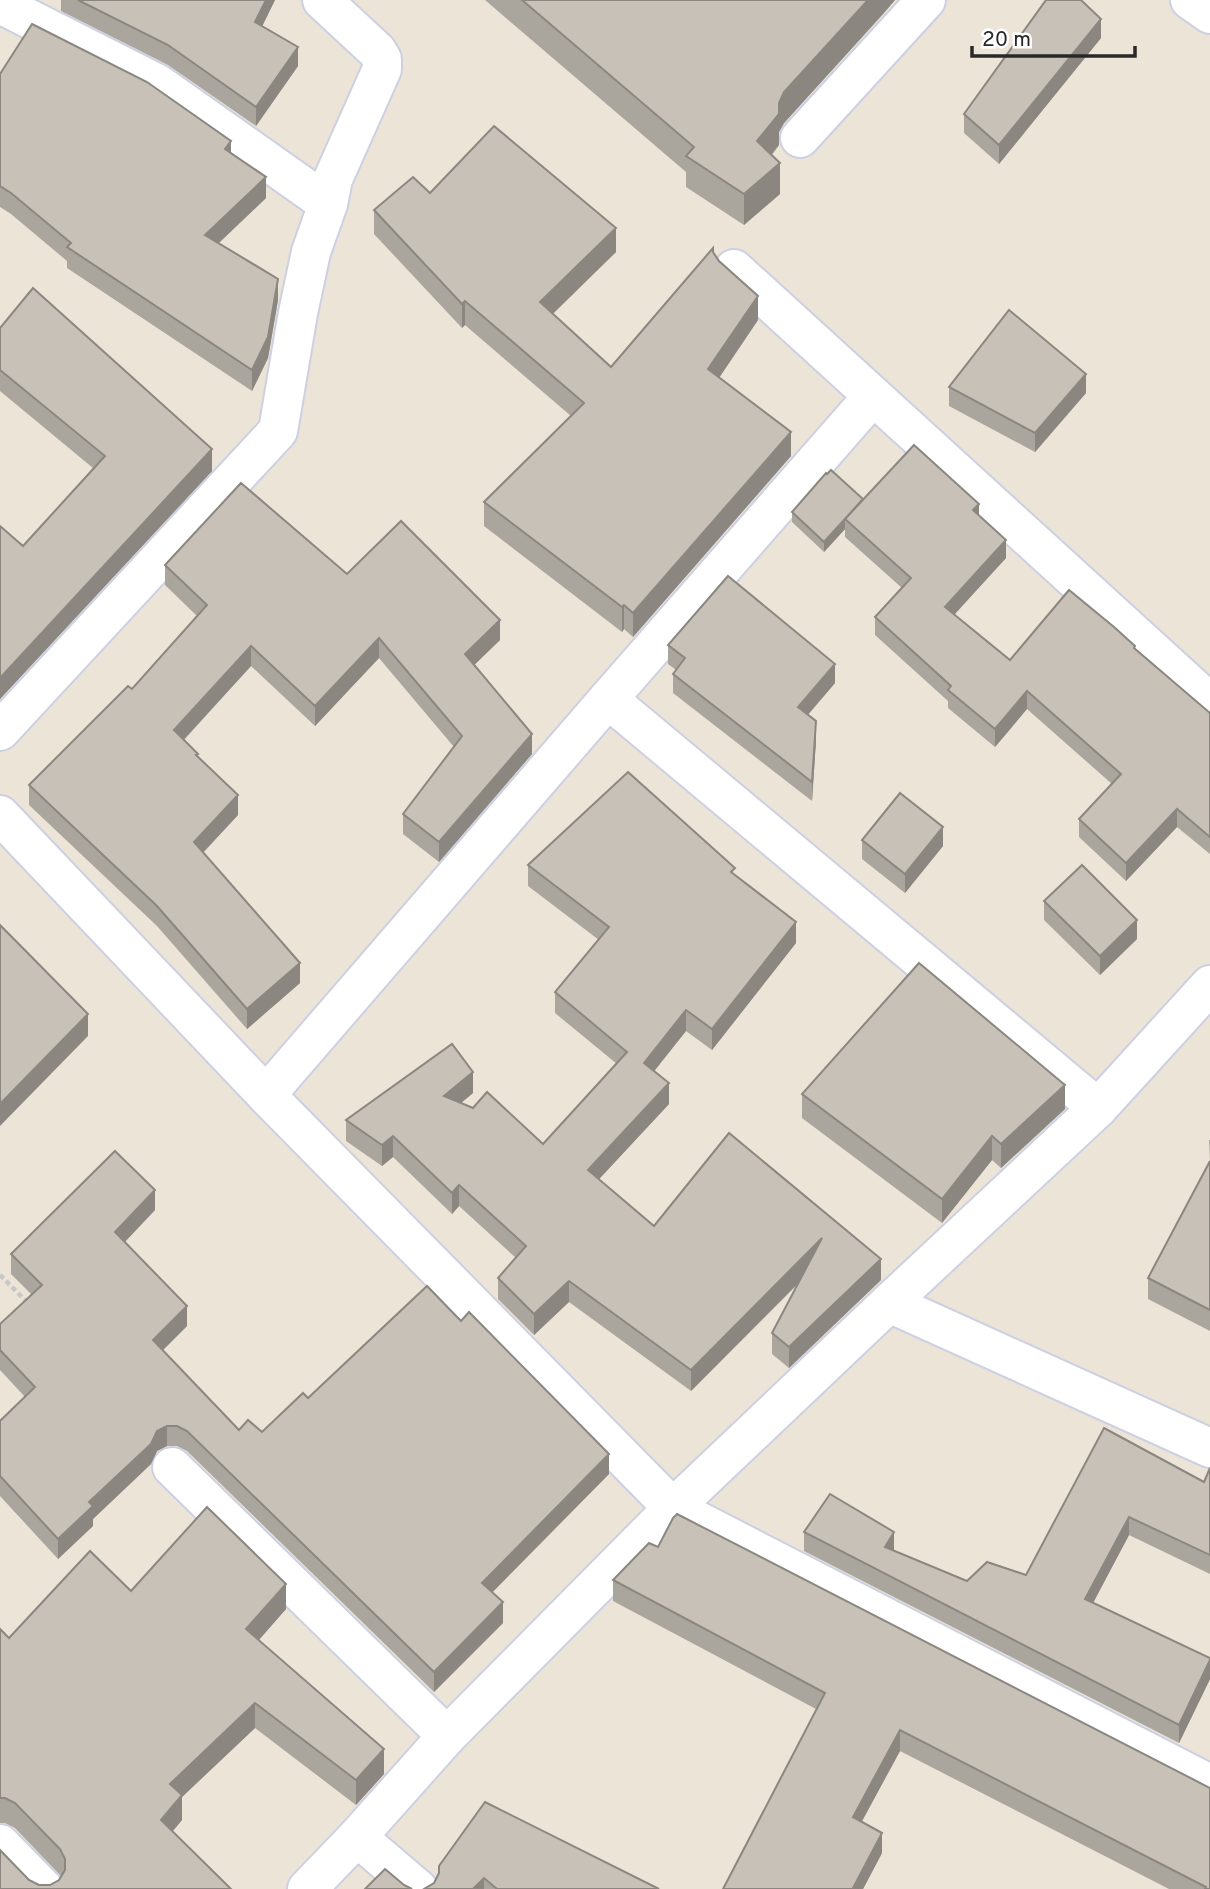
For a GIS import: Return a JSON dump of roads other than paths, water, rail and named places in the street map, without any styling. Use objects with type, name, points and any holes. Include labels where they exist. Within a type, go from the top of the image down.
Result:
[{"type":"street","points":[[0,731],[278,431],[311,252],[328,205],[333,179],[382,69],[382,59],[377,51],[322,0]]},
{"type":"street","points":[[800,138],[926,0]]},
{"type":"street","points":[[1190,0],[1210,14]]},
{"type":"street","points":[[0,4],[158,84],[328,205]]},
{"type":"street","points":[[734,269],[1210,703]]},
{"type":"street","points":[[266,1095],[873,396]]},
{"type":"street","points":[[608,699],[1098,1108]]},
{"type":"street","points":[[0,815],[266,1095],[673,1508],[1210,1784]]},
{"type":"street","points":[[307,1889],[357,1838],[447,1736],[673,1508],[1098,1108],[1210,985]]},
{"type":"street","points":[[889,1303],[1210,1448]]},
{"type":"street","points":[[172,1467],[447,1736]]},
{"type":"street","points":[[357,1838],[418,1889]]},
{"type":"street","points":[[0,1844],[44,1889]]}]
